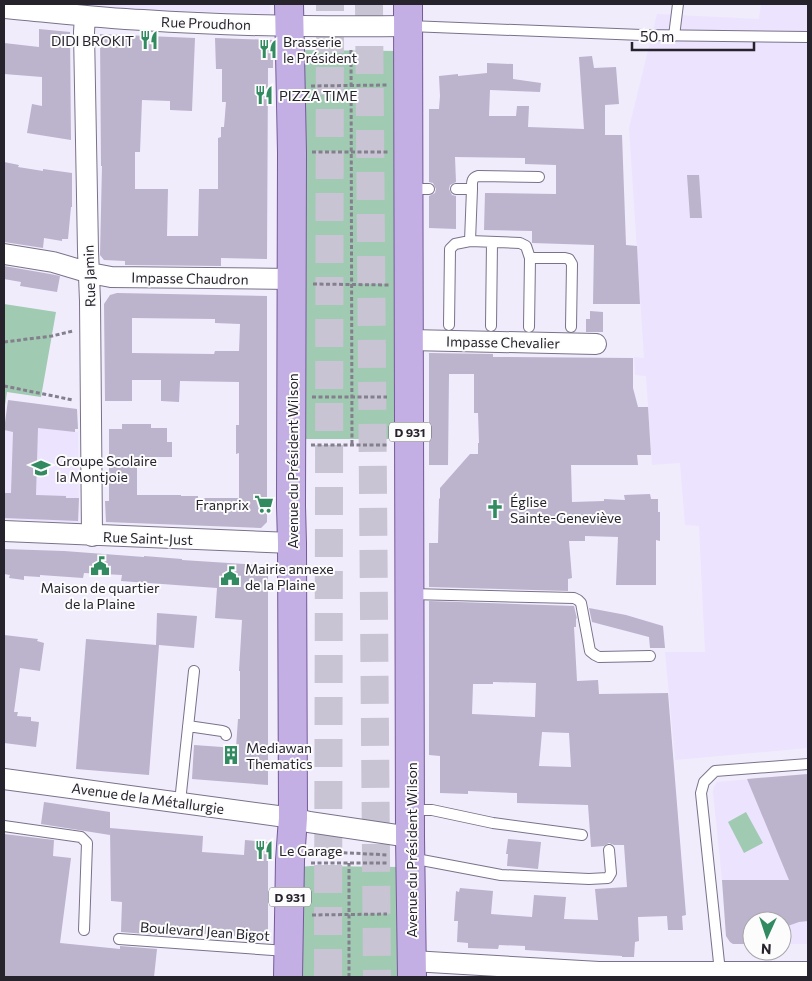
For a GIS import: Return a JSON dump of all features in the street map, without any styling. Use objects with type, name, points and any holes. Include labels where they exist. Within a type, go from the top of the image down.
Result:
[{"type":"main road","name":"Avenue du Président Wilson","points":[[289,14],[292,153],[302,282],[291,506],[293,818],[290,860],[289,964]]},
{"type":"main road","name":"Avenue du Président Wilson","points":[[408,15],[409,152],[419,189],[409,284],[410,810],[399,853],[412,969]]},
{"type":"street","name":"Rue Proudhon","points":[[4,8],[25,7],[85,16],[190,23],[289,14],[408,15]]},
{"type":"street","name":"Rue Jamin","points":[[85,16],[91,327],[92,536]]},
{"type":"street","name":"Impasse Chaudron","points":[[4,254],[53,262],[111,277],[302,282]]},
{"type":"street","name":"Impasse Chevalier","points":[[410,340],[596,344]]},
{"type":"street","name":"Rue Saint-Just","points":[[4,531],[292,543]]},
{"type":"street","name":"Avenue de la Métallurgie","points":[[4,778],[293,818],[399,853]]},
{"type":"street","points":[[412,969],[599,972],[808,972]]},
{"type":"lane","points":[[674,36],[678,4]]},
{"type":"lane","points":[[408,15],[674,36],[808,37]]},
{"type":"lane","points":[[470,241],[472,180],[475,177],[539,177]]},
{"type":"lane","points":[[456,189],[472,190]]},
{"type":"lane","points":[[449,325],[450,249],[455,244],[470,241],[520,243],[526,246],[530,258],[529,327]]},
{"type":"lane","points":[[491,326],[492,242]]},
{"type":"lane","points":[[530,258],[565,258],[569,259],[572,264],[571,327]]},
{"type":"lane","points":[[410,594],[574,598],[581,603],[590,651],[594,655],[600,657],[650,656]]},
{"type":"lane","points":[[180,802],[194,671]]},
{"type":"lane","points":[[188,726],[222,731],[226,735]]},
{"type":"lane","points":[[720,972],[701,793],[704,782],[715,771],[808,764]]},
{"type":"lane","points":[[410,810],[432,810],[493,823],[582,835]]},
{"type":"lane","points":[[4,826],[74,836],[81,838],[87,843],[84,930]]},
{"type":"lane","points":[[399,853],[501,875],[589,879],[608,878],[610,876],[609,850]]},
{"type":"lane","name":"Boulevard Jean Bigot","points":[[119,939],[289,964]]},
{"type":"path","points":[[352,50],[352,445]]},
{"type":"path","points":[[311,86],[388,85]]},
{"type":"path","points":[[292,153],[409,152]]},
{"type":"path","points":[[302,282],[409,284]]},
{"type":"path","points":[[4,342],[52,336],[91,327]]},
{"type":"path","points":[[4,386],[91,404]]},
{"type":"path","points":[[311,397],[387,397]]},
{"type":"path","points":[[304,445],[410,445]]},
{"type":"path","points":[[310,851],[399,853]]},
{"type":"path","points":[[310,863],[349,863],[399,853]]},
{"type":"path","points":[[349,863],[349,977]]},
{"type":"path","points":[[312,915],[387,914]]},
{"type":"shaded area","points":[[46,4],[270,4],[270,14],[86,7]]},
{"type":"shaded area","points":[[761,4],[808,4],[808,748],[675,760],[665,652],[705,652],[699,526],[685,525],[680,463],[652,465],[646,376],[635,375],[634,357],[644,358],[629,128],[657,14],[759,19]]},
{"type":"shaded area","name":"Groupe Scolaire la Montjoie","points":[[33,427],[78,432],[79,523],[4,519],[4,430],[32,435]]},
{"type":"shaded area","points":[[808,774],[808,944],[792,944],[792,911],[742,911],[742,944],[733,944],[726,936],[713,792],[717,782]]},
{"type":"green space","points":[[301,50],[402,51],[402,439],[301,439]]},
{"type":"green space","points":[[4,304],[56,312],[41,397],[7,392],[4,412]]},
{"type":"green space","points":[[746,812],[763,843],[744,853],[728,822]]},
{"type":"green space","points":[[298,867],[402,867],[402,977],[298,977]]},
{"type":"building","points":[[39,29],[70,32],[71,140],[27,133],[32,104],[42,106],[42,77],[4,74],[4,43],[39,47]]},
{"type":"building","points":[[100,34],[195,38],[192,111],[170,110],[170,101],[142,100],[140,152],[135,152],[135,189],[168,189],[167,236],[198,236],[199,189],[218,189],[218,138],[221,137],[221,127],[224,127],[226,102],[222,102],[222,69],[216,69],[215,38],[273,40],[273,68],[268,68],[267,259],[221,258],[221,266],[125,265],[125,261],[104,260],[100,255],[102,166]]},
{"type":"building","points":[[592,56],[594,68],[616,67],[619,104],[605,105],[605,135],[622,135],[626,245],[637,246],[640,304],[593,304],[594,245],[532,243],[532,231],[484,230],[485,193],[556,194],[556,165],[525,164],[525,158],[455,157],[456,182],[450,185],[449,189],[452,195],[456,196],[456,229],[429,228],[429,196],[435,193],[436,189],[433,183],[429,182],[429,109],[439,109],[439,76],[487,73],[487,63],[513,64],[513,79],[541,83],[540,92],[490,90],[489,116],[516,116],[517,106],[529,106],[528,127],[584,129],[579,57]]},
{"type":"building","points":[[4,162],[19,165],[18,167],[72,173],[72,207],[68,239],[62,239],[62,241],[44,238],[43,248],[4,242]]},
{"type":"building","points":[[687,175],[699,175],[702,218],[690,218]]},
{"type":"building","points":[[4,266],[60,276],[57,292],[20,286],[21,282],[4,279]]},
{"type":"building","points":[[117,293],[267,296],[267,522],[261,528],[106,522],[105,501],[109,501],[109,429],[122,429],[122,424],[151,424],[151,428],[167,428],[167,442],[172,442],[172,457],[137,457],[137,495],[239,498],[239,453],[236,454],[236,425],[239,425],[239,382],[180,381],[179,402],[161,401],[161,380],[132,380],[132,401],[105,401],[104,304],[110,295]],"holes":[[[132,318],[215,319],[215,323],[240,324],[239,351],[215,351],[214,354],[132,353]]]},
{"type":"building","points":[[590,311],[603,312],[603,332],[586,332],[586,319],[590,319]]},
{"type":"building","points":[[429,353],[493,354],[493,357],[633,358],[633,388],[638,407],[648,407],[651,455],[637,455],[638,465],[571,465],[572,502],[604,501],[604,499],[625,500],[624,495],[650,494],[651,499],[658,499],[660,541],[656,540],[656,585],[616,585],[618,537],[585,536],[585,541],[569,541],[572,578],[568,579],[568,591],[429,587],[429,543],[438,543],[440,488],[470,454],[478,454],[479,443],[478,413],[474,413],[474,374],[449,374],[448,465],[429,465]]},
{"type":"building","points":[[8,400],[77,409],[78,429],[75,429],[75,432],[38,428],[36,495],[79,498],[78,521],[4,518],[4,493],[11,493],[13,432],[4,430]]},
{"type":"building","points":[[4,549],[144,556],[258,565],[258,575],[268,576],[268,785],[192,779],[194,745],[236,748],[238,719],[240,719],[239,671],[242,620],[215,618],[217,588],[121,581],[122,575],[84,573],[83,578],[40,575],[40,577],[24,576],[24,580],[9,578],[10,575],[4,574]]},
{"type":"building","points":[[429,601],[574,606],[577,619],[576,627],[574,627],[577,681],[598,680],[599,694],[668,693],[686,915],[682,916],[683,930],[668,930],[667,916],[638,917],[639,941],[635,942],[634,957],[525,950],[525,946],[499,945],[498,949],[468,948],[468,943],[457,942],[458,921],[454,921],[456,891],[459,892],[460,888],[493,891],[491,914],[532,917],[534,895],[566,897],[564,919],[598,920],[595,889],[627,887],[624,845],[609,843],[604,846],[591,847],[588,805],[517,803],[517,793],[468,791],[468,794],[440,793],[440,756],[429,755]],"holes":[[[493,682],[536,683],[535,717],[472,714],[473,684],[493,684]],[[542,732],[569,733],[571,767],[539,766]]]},
{"type":"building","points":[[589,608],[626,615],[663,626],[665,648],[650,648],[649,637],[592,622]]},
{"type":"building","points":[[157,613],[197,616],[194,648],[159,645],[149,775],[76,769],[86,639],[156,645]]},
{"type":"building","points":[[4,635],[38,639],[37,641],[44,643],[40,671],[20,668],[14,712],[18,712],[17,716],[31,717],[31,721],[39,722],[36,747],[4,743]]},
{"type":"building","points":[[808,774],[808,921],[792,924],[792,911],[742,911],[742,944],[733,944],[726,936],[722,880],[789,880],[747,779]]},
{"type":"building","points":[[44,802],[110,812],[110,835],[41,824]]},
{"type":"building","points":[[110,828],[203,836],[202,852],[244,855],[245,840],[268,842],[268,938],[158,931],[158,935],[121,932],[122,902],[111,901]]},
{"type":"building","points":[[4,834],[54,840],[53,856],[71,858],[60,943],[120,949],[120,946],[157,949],[154,977],[4,977]]},
{"type":"building","points":[[508,839],[541,842],[538,869],[507,866]]},
{"type":"tunnel","points":[[328,977],[330,4]]},
{"type":"tunnel","points":[[369,4],[377,977]]},
{"type":"place","name":"DIDI BROKIT","points":[[149,40]]},
{"type":"place","name":"Brasserie le Président","points":[[268,49]]},
{"type":"place","name":"PIZZA TIME","points":[[264,95]]},
{"type":"place","name":"Groupe Scolaire la Montjoie","points":[[41,468]]},
{"type":"place","name":"Franprix","points":[[264,504]]},
{"type":"place","name":"Église Sainte-Geneviève","points":[[495,509]]},
{"type":"place","name":"Maison de quartier de la Plaine","points":[[100,566]]},
{"type":"place","name":"Mairie annexe de la Plaine","points":[[230,576]]},
{"type":"place","name":"Mediawan Thematics","points":[[231,755]]},
{"type":"place","name":"Le Garage","points":[[264,850]]}]
